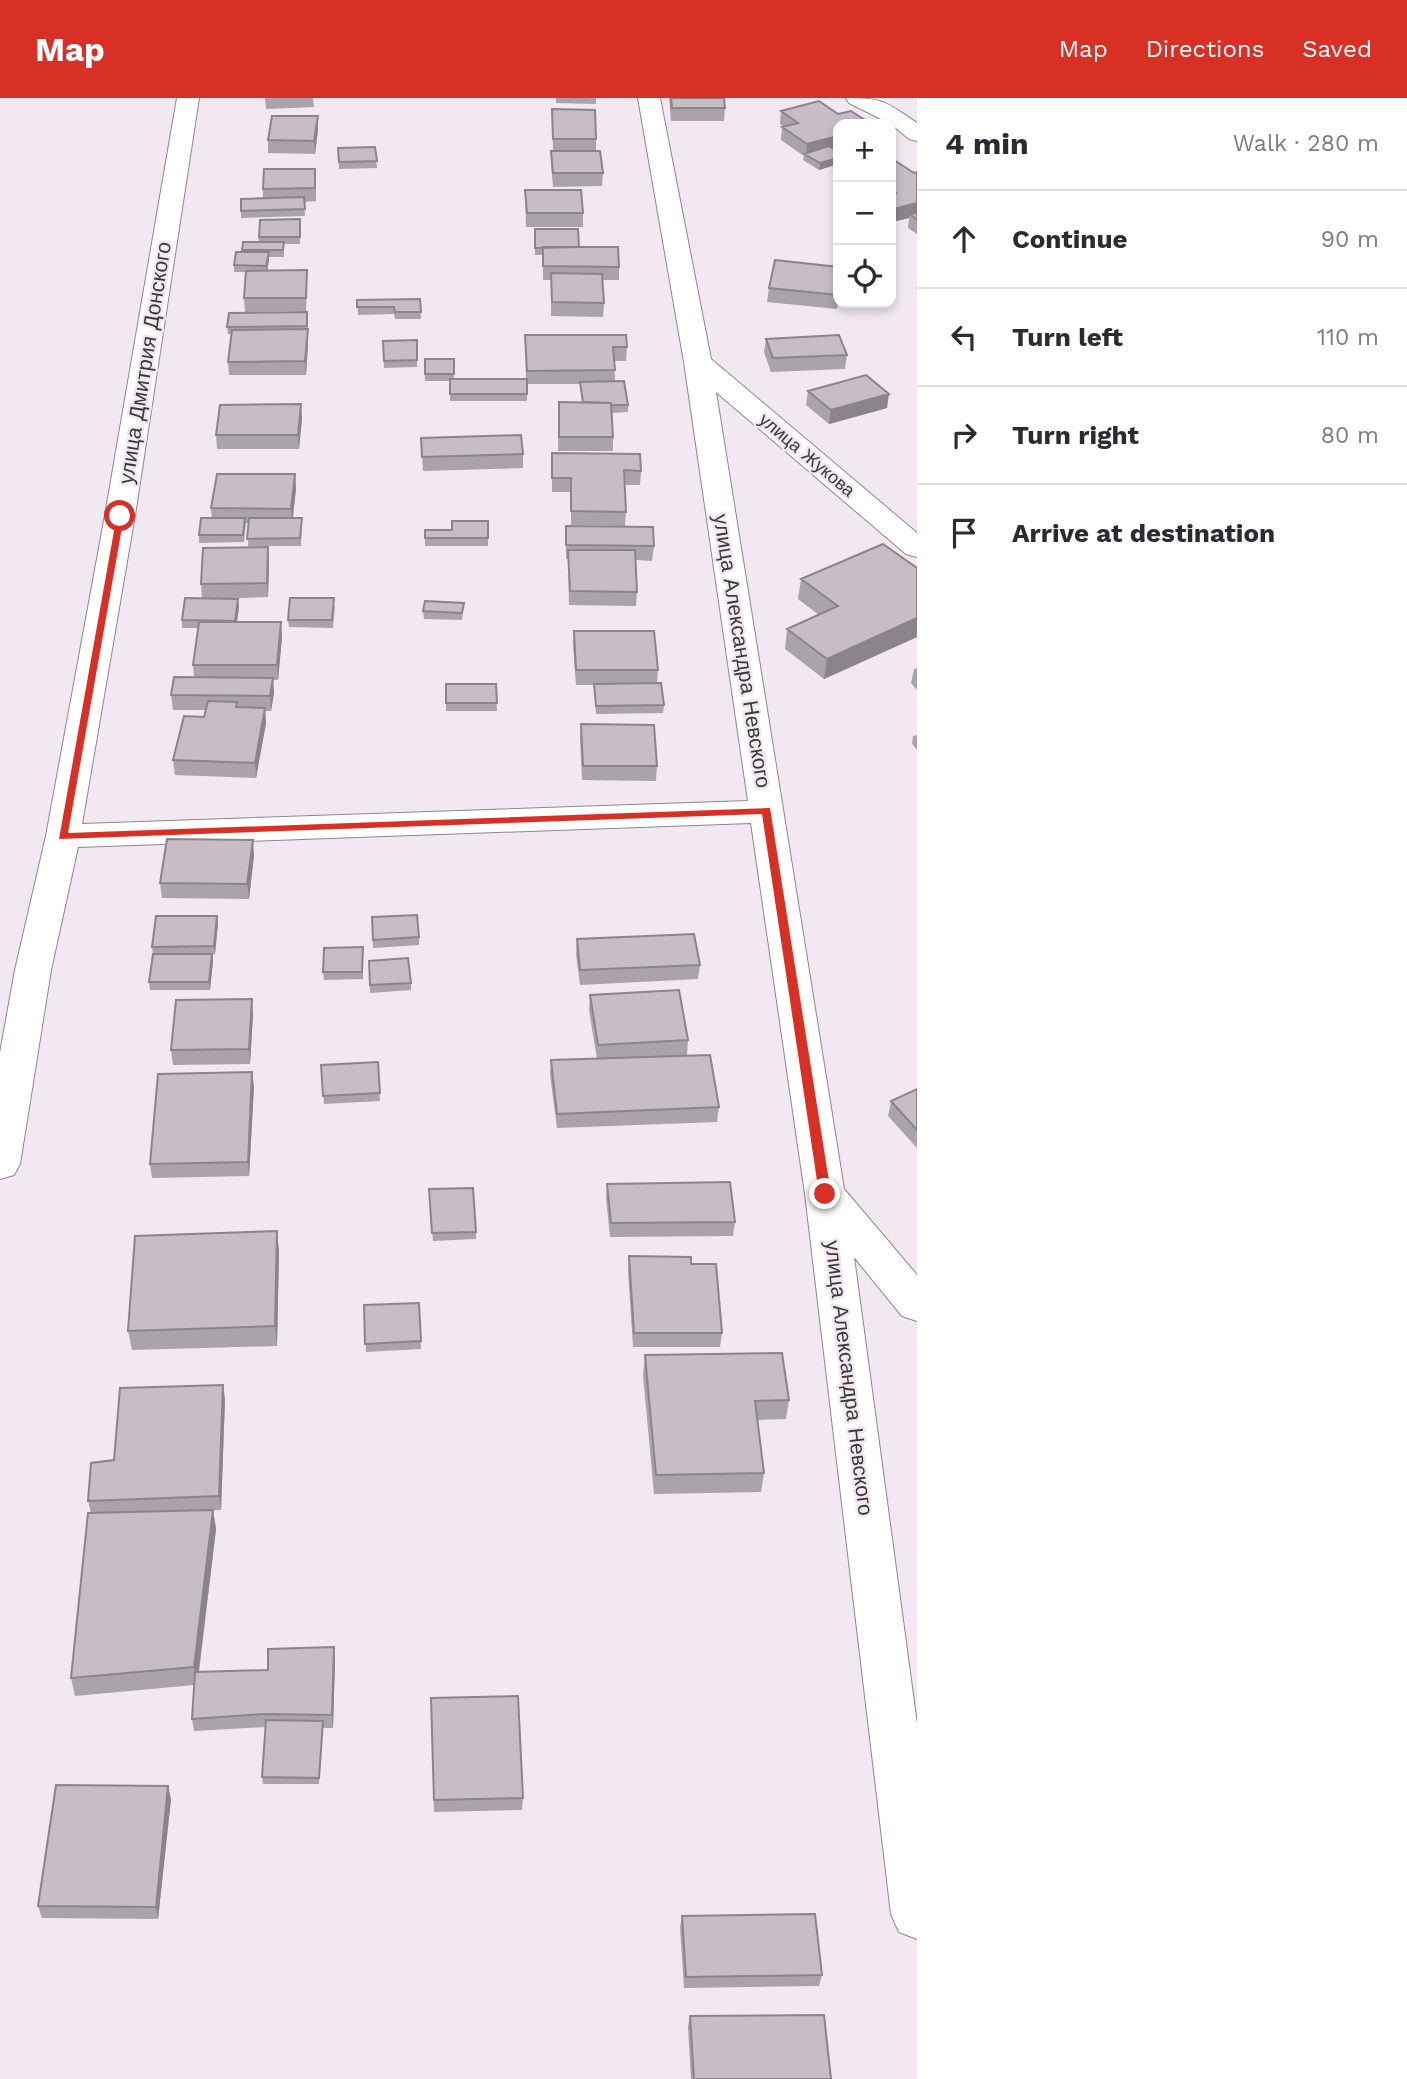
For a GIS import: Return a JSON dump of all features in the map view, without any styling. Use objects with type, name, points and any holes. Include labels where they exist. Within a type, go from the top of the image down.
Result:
[{"type":"street","name":"улица Дмитрия Донского","points":[[0,1164],[33,970],[63,836],[120,516],[188,98]]},
{"type":"street","name":"улица Александра Невского","points":[[649,98],[698,362],[825,1194],[917,1914]]},
{"type":"street","points":[[867,103],[904,103]]},
{"type":"street","points":[[867,103],[917,134]]},
{"type":"street","name":"улица Жукова","points":[[698,362],[917,548]]},
{"type":"street","points":[[63,836],[766,811]]},
{"type":"street","points":[[825,1194],[917,1304]]},
{"type":"building","points":[[671,98],[724,98],[725,108],[672,108]]},
{"type":"building","points":[[819,101],[838,114],[851,111],[863,119],[833,119],[833,137],[807,144],[782,127],[798,123],[781,111]]},
{"type":"building","points":[[552,109],[595,110],[596,139],[553,139]]},
{"type":"building","points":[[272,116],[318,116],[314,141],[268,140]]},
{"type":"building","points":[[829,146],[833,149],[833,159],[820,163],[804,154]]},
{"type":"building","points":[[375,147],[377,161],[339,162],[338,148]]},
{"type":"building","points":[[551,151],[600,151],[603,173],[553,173]]},
{"type":"building","points":[[896,161],[914,173],[917,172],[917,203],[896,208]]},
{"type":"building","points":[[264,169],[315,169],[315,188],[263,189]]},
{"type":"building","points":[[525,190],[581,190],[583,213],[527,213]]},
{"type":"building","points":[[304,197],[305,209],[241,211],[241,199]]},
{"type":"building","points":[[300,219],[300,237],[259,237],[260,220]]},
{"type":"building","points":[[535,229],[578,229],[579,247],[535,248]]},
{"type":"building","points":[[243,242],[284,242],[283,250],[242,250]]},
{"type":"building","points":[[543,247],[618,247],[619,267],[543,266]]},
{"type":"building","points":[[236,252],[269,252],[266,266],[234,265]]},
{"type":"building","points":[[775,260],[833,266],[833,294],[769,288]]},
{"type":"building","points":[[307,270],[306,298],[244,298],[246,271]]},
{"type":"building","points":[[551,273],[602,274],[604,303],[552,302]]},
{"type":"building","points":[[420,299],[421,312],[395,312],[394,307],[357,307],[357,300]]},
{"type":"building","points":[[307,312],[307,326],[227,327],[229,313]]},
{"type":"building","points":[[308,329],[305,361],[228,362],[232,330]]},
{"type":"building","points":[[525,335],[626,335],[627,347],[613,347],[615,370],[527,371]]},
{"type":"building","points":[[839,335],[847,355],[773,358],[766,339]]},
{"type":"building","points":[[417,340],[417,360],[384,361],[383,341]]},
{"type":"building","points":[[425,359],[454,359],[454,374],[425,374]]},
{"type":"building","points":[[866,375],[889,394],[831,410],[808,391]]},
{"type":"building","points":[[450,379],[527,379],[527,394],[450,394]]},
{"type":"building","points":[[624,381],[628,405],[583,402],[580,382]]},
{"type":"building","points":[[559,402],[611,403],[613,437],[559,437]]},
{"type":"building","points":[[301,404],[298,435],[216,435],[220,405]]},
{"type":"building","points":[[521,435],[523,454],[422,457],[421,438]]},
{"type":"building","points":[[552,453],[640,454],[641,471],[624,470],[626,512],[571,511],[571,478],[552,478]]},
{"type":"building","points":[[217,474],[295,474],[291,509],[211,508]]},
{"type":"building","points":[[201,518],[245,518],[243,535],[199,535]]},
{"type":"building","points":[[249,518],[302,518],[300,538],[247,539]]},
{"type":"building","points":[[452,521],[488,521],[488,538],[425,538],[425,530],[452,530]]},
{"type":"building","points":[[566,526],[653,527],[654,546],[566,545]]},
{"type":"building","points":[[883,544],[917,568],[917,618],[827,659],[787,629],[838,606],[801,579]]},
{"type":"building","points":[[268,547],[267,583],[201,584],[203,548]]},
{"type":"building","points":[[568,550],[635,550],[637,592],[570,591]]},
{"type":"building","points":[[185,598],[238,599],[235,621],[182,620]]},
{"type":"building","points":[[290,598],[334,598],[332,620],[288,620]]},
{"type":"building","points":[[425,601],[464,603],[462,613],[423,611]]},
{"type":"building","points":[[199,622],[281,622],[277,665],[193,665]]},
{"type":"building","points":[[574,631],[654,631],[658,670],[576,670]]},
{"type":"building","points":[[174,677],[273,678],[270,696],[171,695]]},
{"type":"building","points":[[661,683],[664,705],[596,706],[594,684]]},
{"type":"building","points":[[446,684],[496,684],[497,703],[446,703]]},
{"type":"building","points":[[208,701],[237,702],[236,707],[265,708],[255,763],[173,760],[184,716],[204,717]]},
{"type":"building","points":[[581,724],[654,725],[657,766],[583,766]]},
{"type":"building","points":[[167,839],[253,840],[247,884],[160,883]]},
{"type":"building","points":[[417,915],[419,937],[373,940],[372,917]]},
{"type":"building","points":[[156,916],[217,916],[214,946],[152,947]]},
{"type":"building","points":[[694,934],[700,965],[580,970],[577,939]]},
{"type":"building","points":[[363,947],[362,972],[323,972],[324,948]]},
{"type":"building","points":[[153,954],[212,954],[209,982],[149,982]]},
{"type":"building","points":[[408,958],[411,983],[370,985],[369,961]]},
{"type":"building","points":[[679,990],[688,1040],[598,1045],[590,995]]},
{"type":"building","points":[[252,999],[249,1049],[171,1050],[176,1000]]},
{"type":"building","points":[[710,1055],[719,1107],[557,1114],[551,1060]]},
{"type":"building","points":[[378,1062],[380,1093],[323,1096],[321,1065]]},
{"type":"building","points":[[252,1072],[248,1162],[150,1164],[158,1074]]},
{"type":"building","points":[[917,1089],[917,1130],[891,1101]]},
{"type":"building","points":[[730,1182],[735,1222],[611,1223],[607,1184]]},
{"type":"building","points":[[473,1188],[476,1232],[432,1233],[429,1189]]},
{"type":"building","points":[[277,1231],[275,1326],[128,1331],[135,1236]]},
{"type":"building","points":[[629,1256],[691,1257],[691,1264],[716,1264],[722,1333],[634,1333]]},
{"type":"building","points":[[419,1303],[421,1341],[365,1344],[364,1305]]},
{"type":"building","points":[[782,1353],[789,1400],[755,1401],[764,1473],[656,1475],[645,1355]]},
{"type":"building","points":[[223,1385],[219,1496],[88,1501],[91,1463],[114,1460],[120,1388]]},
{"type":"building","points":[[213,1510],[194,1667],[71,1678],[88,1513]]},
{"type":"building","points":[[334,1647],[332,1715],[265,1714],[192,1719],[195,1672],[268,1670],[268,1649]]},
{"type":"building","points":[[518,1696],[523,1798],[434,1800],[431,1698]]},
{"type":"building","points":[[266,1720],[323,1721],[319,1778],[262,1777]]},
{"type":"building","points":[[56,1785],[168,1786],[156,1907],[38,1906]]},
{"type":"building","points":[[815,1914],[822,1975],[686,1977],[682,1916]]},
{"type":"building","points":[[824,2015],[831,2079],[694,2079],[690,2016]]},
{"type":"route","points":[[120,516],[63,836],[766,811],[825,1194]]}]
